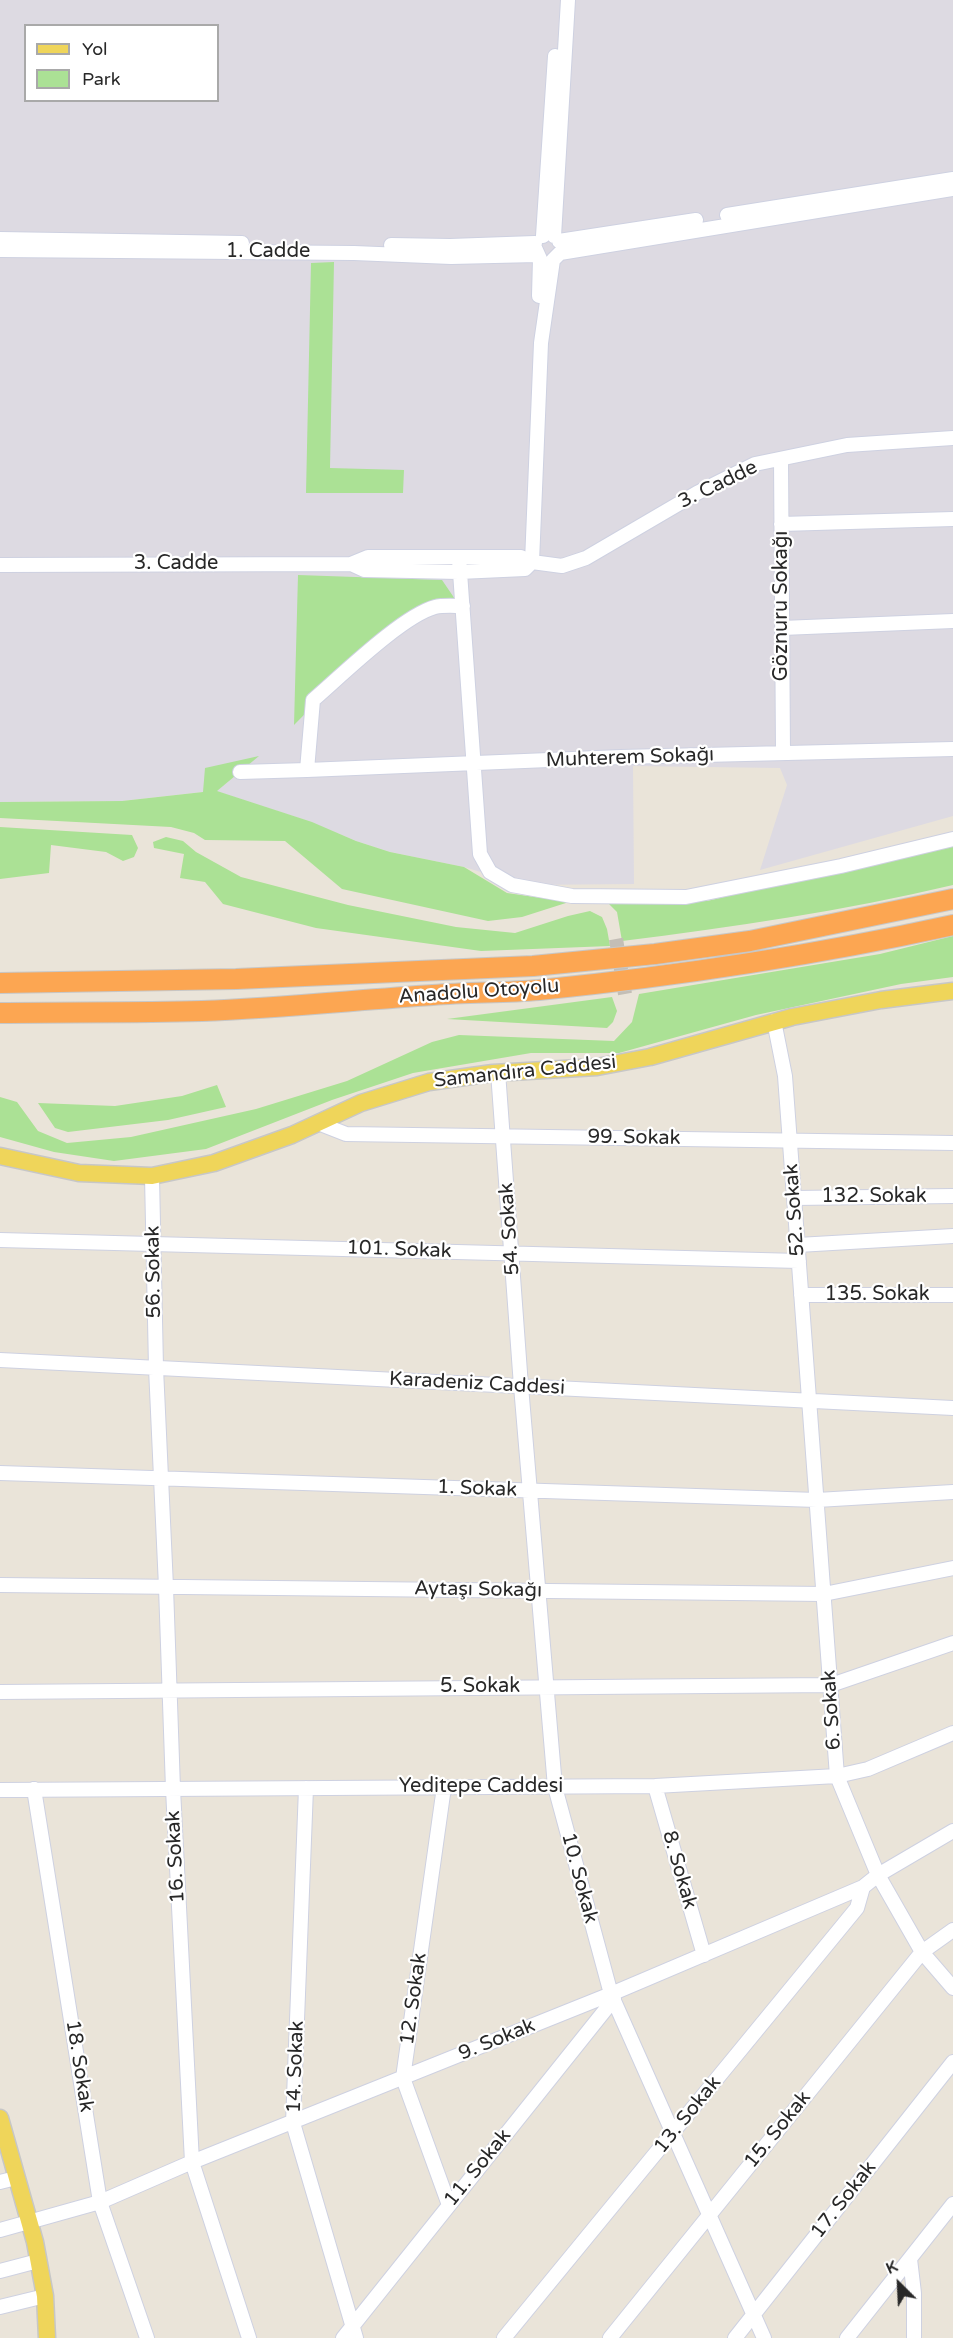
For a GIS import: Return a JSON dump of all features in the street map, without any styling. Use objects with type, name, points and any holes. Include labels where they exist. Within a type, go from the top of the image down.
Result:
[{"type":"highway","name":"Anadolu Otoyolu","points":[[0,983],[236,979],[533,966],[655,954],[750,941],[953,899]]},
{"type":"highway","name":"Anadolu Otoyolu","points":[[0,1013],[203,1011],[435,994],[536,990],[657,977],[743,964],[852,947],[953,925]]},
{"type":"main road","name":"Samandıra Caddesi","points":[[0,1156],[79,1173],[152,1176],[214,1163],[292,1135],[361,1102],[429,1082],[498,1072],[597,1067],[651,1057],[774,1021],[881,1000],[953,991]]},
{"type":"main road","points":[[0,2118],[8,2180],[30,2223],[45,2296],[47,2338]]},
{"type":"main road","points":[[45,2296],[58,2338]]},
{"type":"street","points":[[559,0],[562,31]]},
{"type":"street","points":[[532,562],[541,343],[562,31],[568,0]]},
{"type":"street","points":[[548,248],[953,179]]},
{"type":"street","points":[[548,248],[953,189]]},
{"type":"street","name":"1. Cadde","points":[[0,239],[444,251],[548,248]]},
{"type":"street","name":"1. Cadde","points":[[0,250],[354,249]]},
{"type":"street","name":"3. Cadde","points":[[0,565],[351,564],[368,557],[525,569],[532,562],[562,566],[586,558],[713,485],[755,464],[847,445],[953,438]]},
{"type":"street","name":"Göznuru Sokağı","points":[[781,459],[783,753]]},
{"type":"street","points":[[781,524],[953,519]]},
{"type":"street","points":[[443,564],[463,606]]},
{"type":"street","points":[[459,565],[480,854],[490,872],[512,885],[572,897],[686,897],[841,866],[953,837]]},
{"type":"street","points":[[307,770],[313,700],[384,639],[410,620],[435,607],[463,606]]},
{"type":"street","points":[[782,628],[953,621]]},
{"type":"street","name":"Muhterem Sokağı","points":[[240,772],[953,749]]},
{"type":"street","name":"52. Sokak","points":[[774,1021],[785,1076],[809,1401]]},
{"type":"street","name":"54. Sokak","points":[[498,1072],[521,1386]]},
{"type":"street","name":"99. Sokak","points":[[318,1123],[346,1134],[953,1143]]},
{"type":"street","name":"56. Sokak","points":[[152,1176],[156,1368]]},
{"type":"street","name":"132. Sokak","points":[[794,1198],[953,1196]]},
{"type":"street","points":[[798,1245],[953,1236]]},
{"type":"street","name":"101. Sokak","points":[[0,1240],[799,1261]]},
{"type":"street","name":"135. Sokak","points":[[801,1295],[953,1295]]},
{"type":"street","name":"Karadeniz Caddesi","points":[[0,1360],[953,1408]]},
{"type":"street","name":"16. Sokak","points":[[156,1368],[173,1789],[192,2163],[249,2338]]},
{"type":"street","name":"10. Sokak","points":[[521,1386],[555,1787],[613,1996],[764,2338]]},
{"type":"street","name":"6. Sokak","points":[[809,1401],[837,1776],[878,1875],[922,1952],[953,1988]]},
{"type":"street","name":"1. Sokak","points":[[0,1473],[817,1500],[953,1492]]},
{"type":"street","name":"Aytaşı Sokağı","points":[[0,1585],[824,1594],[953,1568]]},
{"type":"street","name":"5. Sokak","points":[[0,1692],[831,1685],[953,1643]]},
{"type":"street","name":"Yeditepe Caddesi","points":[[0,1790],[655,1786],[837,1776],[868,1769],[953,1733]]},
{"type":"street","name":"8. Sokak","points":[[655,1786],[704,1955]]},
{"type":"street","name":"12. Sokak","points":[[444,1787],[403,2078],[449,2205]]},
{"type":"street","name":"14. Sokak","points":[[306,1788],[293,2123],[354,2332]]},
{"type":"street","name":"18. Sokak","points":[[34,1789],[100,2202],[147,2338]]},
{"type":"street","name":"9. Sokak","points":[[0,2230],[100,2202],[403,2078],[613,1996],[863,1887],[878,1875],[953,1831]]},
{"type":"street","name":"13. Sokak","points":[[504,2338],[857,1908],[863,1887]]},
{"type":"street","name":"15. Sokak","points":[[610,2338],[922,1952],[953,1930]]},
{"type":"street","name":"11. Sokak","points":[[343,2338],[354,2332],[449,2205],[613,1996]]},
{"type":"street","name":"17. Sokak","points":[[735,2338],[953,2062]]},
{"type":"street","points":[[847,2338],[953,2204]]},
{"type":"street","points":[[910,2259],[914,2293],[914,2338]]},
{"type":"street","points":[[0,2271],[38,2261]]},
{"type":"street","points":[[0,2307],[45,2296]]},
{"type":"shaded area","points":[[0,0],[953,0],[953,816],[760,870],[787,785],[780,768],[633,766],[634,884],[524,885],[464,867],[390,852],[311,822],[216,791],[240,772],[203,792],[122,801],[0,802]]},
{"type":"green space","points":[[334,262],[330,468],[404,470],[403,493],[306,493],[311,263]]},
{"type":"green space","points":[[298,575],[442,580],[457,602],[384,634],[294,725]]},
{"type":"green space","points":[[259,756],[217,791],[312,822],[356,841],[390,852],[464,867],[507,893],[569,902],[522,917],[488,921],[342,889],[285,841],[205,840],[194,833],[171,827],[0,818],[0,802],[122,801],[203,792],[205,768]]},
{"type":"green space","points":[[0,827],[132,835],[138,848],[134,857],[123,861],[106,852],[51,845],[49,873],[0,879]]},
{"type":"green space","points":[[166,837],[183,841],[196,852],[241,877],[348,905],[456,927],[515,933],[590,911],[602,917],[610,946],[481,951],[316,928],[223,904],[205,882],[180,878],[184,854],[154,848],[153,842]]},
{"type":"green space","points":[[953,842],[953,885],[788,918],[622,941],[617,912],[605,900],[707,901]]},
{"type":"green space","points":[[953,936],[953,977],[901,984],[756,1015],[619,1053],[531,1053],[413,1073],[332,1100],[206,1149],[114,1161],[54,1152],[0,1137],[0,1097],[17,1102],[38,1131],[67,1143],[131,1137],[256,1109],[347,1081],[432,1042],[459,1035],[614,1041],[632,1022],[639,994],[880,954]]},
{"type":"green space","points":[[612,997],[617,1011],[613,1022],[607,1028],[447,1019]]},
{"type":"green space","points":[[217,1085],[226,1107],[168,1120],[68,1132],[55,1128],[38,1103],[115,1106],[182,1096]]},
{"type":"tunnel","points":[[616,939],[625,994]]}]
